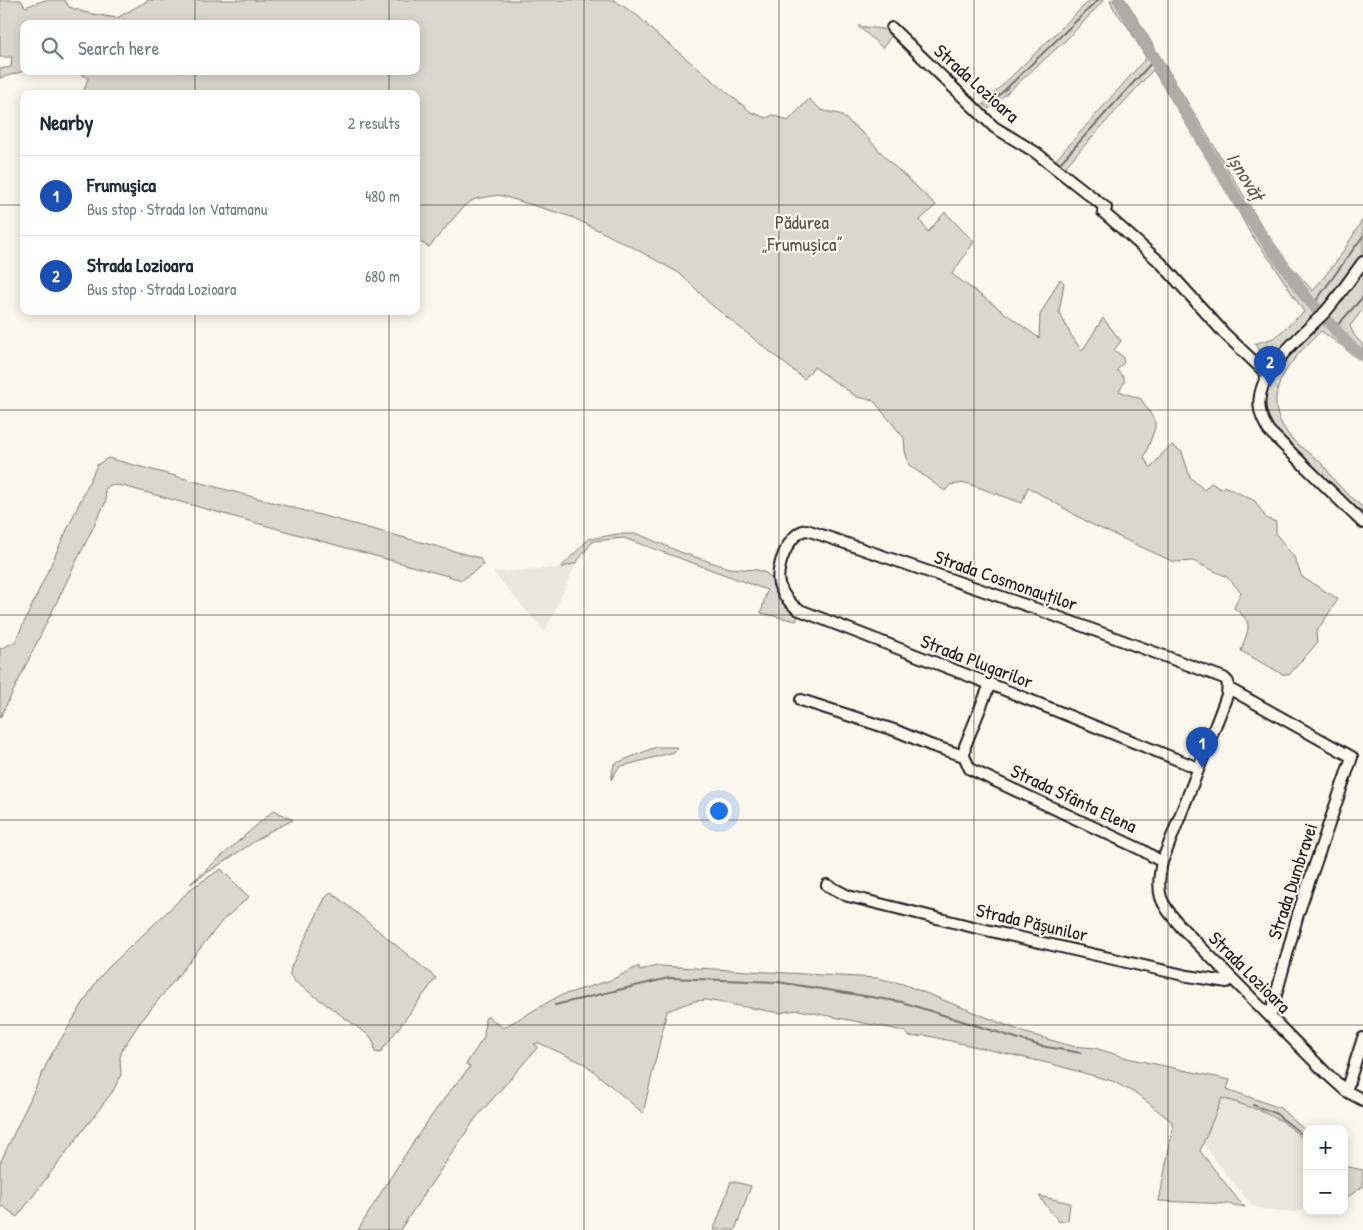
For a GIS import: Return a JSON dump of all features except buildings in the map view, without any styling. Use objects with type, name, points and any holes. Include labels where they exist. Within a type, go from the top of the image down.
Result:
[{"type":"street","name":"Strada Lozioara","points":[[892,28],[994,127],[1035,152],[1106,208],[1102,212],[1161,263],[1224,333],[1268,375]]},
{"type":"street","points":[[1363,262],[1328,308],[1275,364],[1268,375],[1260,396],[1259,409],[1262,420],[1269,431],[1363,523]]},
{"type":"street","name":"Strada Cosmonauților","points":[[782,557],[793,539],[802,531],[807,530],[1031,607],[1224,678],[1228,685]]},
{"type":"street","name":"Strada Plugarilor","points":[[782,557],[779,583],[790,603],[797,609],[1198,768]]},
{"type":"street","points":[[801,700],[897,731],[964,756],[965,746],[990,684]]},
{"type":"street","name":"Strada Lozioara","points":[[1228,685],[1162,862],[1158,885],[1161,901],[1182,927],[1231,979],[1326,1073],[1346,1091],[1363,1100]]},
{"type":"street","name":"Strada Dumbravei","points":[[1228,685],[1352,757],[1298,914],[1270,1017]]},
{"type":"street","name":"Strada Sfânta Elena","points":[[964,756],[970,768],[1142,850],[1162,862]]},
{"type":"street","name":"Strada Pășunilor","points":[[827,884],[848,896],[973,927],[1188,976],[1226,982],[1231,979]]},
{"type":"street","points":[[1346,1091],[1363,1038]]},
{"type":"shaded area","points":[[576,563],[545,632],[493,572],[560,568]]},
{"type":"shaded area","points":[[1222,1098],[1259,1110],[1282,1121],[1303,1139],[1303,1211],[1294,1212],[1261,1209],[1253,1206],[1232,1182],[1203,1143]]},
{"type":"green space","name":"Pădurea „Frumușica”","points":[[0,0],[21,0],[25,7],[45,0],[65,0],[69,7],[87,13],[117,18],[149,0],[614,0],[638,16],[654,32],[751,112],[766,118],[773,115],[788,121],[809,99],[821,110],[839,114],[846,119],[866,136],[889,161],[936,205],[920,220],[928,232],[945,212],[974,242],[952,274],[1039,338],[1040,315],[1060,279],[1064,283],[1059,312],[1082,351],[1103,318],[1121,341],[1114,350],[1122,356],[1124,362],[1117,370],[1124,380],[1119,391],[1141,399],[1155,421],[1155,428],[1144,458],[1151,468],[1172,445],[1182,452],[1190,477],[1204,490],[1211,483],[1221,489],[1224,486],[1255,501],[1266,518],[1276,522],[1276,534],[1294,557],[1302,577],[1338,599],[1316,633],[1317,643],[1289,675],[1282,674],[1241,651],[1248,627],[1245,618],[1234,608],[1241,592],[1227,577],[1193,561],[1174,562],[1091,524],[1028,487],[1022,503],[966,483],[950,485],[945,491],[909,465],[904,438],[873,400],[857,397],[814,367],[804,379],[708,302],[679,273],[634,248],[572,217],[499,195],[475,199],[465,205],[429,247],[420,242],[420,90],[84,90],[88,78],[82,75],[420,75],[420,20],[20,20],[20,72],[0,78],[0,69],[11,67],[12,57],[0,57]]},
{"type":"green space","points":[[1090,0],[1104,0],[1066,40],[989,109],[983,104]]},
{"type":"green space","points":[[1110,0],[1126,0],[1265,231],[1289,264],[1313,291],[1339,258],[1363,219],[1363,253],[1326,302],[1276,357],[1263,354],[1254,344],[1274,338],[1304,312],[1250,233],[1234,203],[1153,70],[1063,169],[1054,162],[1146,58]]},
{"type":"green space","points":[[858,26],[890,30],[893,33],[883,48]]},
{"type":"green space","points":[[1363,269],[1363,309],[1350,326],[1354,335],[1363,345],[1363,361],[1321,331],[1287,369],[1280,382],[1276,396],[1277,410],[1282,425],[1294,441],[1315,457],[1338,485],[1363,508],[1363,518],[1266,421],[1263,398],[1266,386],[1281,364],[1332,312]]},
{"type":"green space","points":[[108,458],[480,558],[483,565],[462,580],[123,486],[110,485],[105,489],[106,501],[0,718],[0,649],[15,642],[97,465]]},
{"type":"green space","points":[[618,534],[638,534],[680,552],[729,568],[757,570],[766,573],[775,582],[799,615],[796,621],[761,613],[767,590],[624,538],[593,541],[576,563],[560,568],[589,539]]},
{"type":"green space","points":[[656,747],[677,747],[674,752],[619,767],[611,780],[614,764]]},
{"type":"green space","points":[[274,810],[293,820],[272,830],[190,884]]},
{"type":"green space","points":[[221,869],[249,897],[223,920],[139,1024],[123,1048],[120,1057],[121,1075],[113,1091],[17,1217],[3,1206],[0,1209],[0,1163],[50,1057],[98,979],[192,888]]},
{"type":"green space","points":[[331,892],[436,978],[380,1053],[375,1052],[371,1037],[294,981],[290,975],[291,967],[325,898]]},
{"type":"green space","points":[[639,966],[639,970],[658,966],[877,978],[903,984],[1026,1033],[1072,1046],[1095,1048],[1127,1058],[1230,1080],[1227,1089],[1280,1108],[1303,1128],[1303,1139],[1282,1121],[1259,1110],[1222,1098],[1200,1151],[1245,1207],[1229,1204],[1159,1201],[1173,1127],[1171,1121],[1137,1094],[1112,1081],[1052,1064],[924,1035],[917,1037],[908,1036],[904,1031],[799,1010],[780,1013],[706,1000],[694,1001],[667,1011],[643,1113],[585,1064],[539,1043],[534,1044],[538,1047],[475,1119],[400,1230],[358,1230],[397,1167],[439,1105],[470,1067],[466,1064],[484,1037],[485,1019],[488,1016],[503,1028],[559,996],[611,980]]},
{"type":"green space","points":[[1348,1167],[1363,1170],[1363,1187],[1348,1196]]},
{"type":"green space","points":[[731,1181],[751,1186],[735,1230],[714,1230]]},
{"type":"green space","points":[[1039,1196],[1070,1203],[1068,1220],[1059,1222]]},
{"type":"waterway","points":[[989,105],[1098,0]]},
{"type":"waterway","name":"Ișnovăț","points":[[1119,0],[1239,203],[1306,297],[1350,346],[1363,356]]},
{"type":"waterway","points":[[1061,162],[1154,60]]},
{"type":"waterway","points":[[1313,305],[1363,236]]},
{"type":"waterway","points":[[1334,329],[1363,297]]},
{"type":"waterway","points":[[555,1005],[669,978],[778,982],[902,1002],[1041,1046],[1081,1053]]},
{"type":"waterway","points":[[1253,1105],[1275,1113],[1303,1135]]},
{"type":"place","name":"Strada Lozioara","points":[[1270,387]]},
{"type":"place","name":"Frumuşica","points":[[1202,768]]}]
